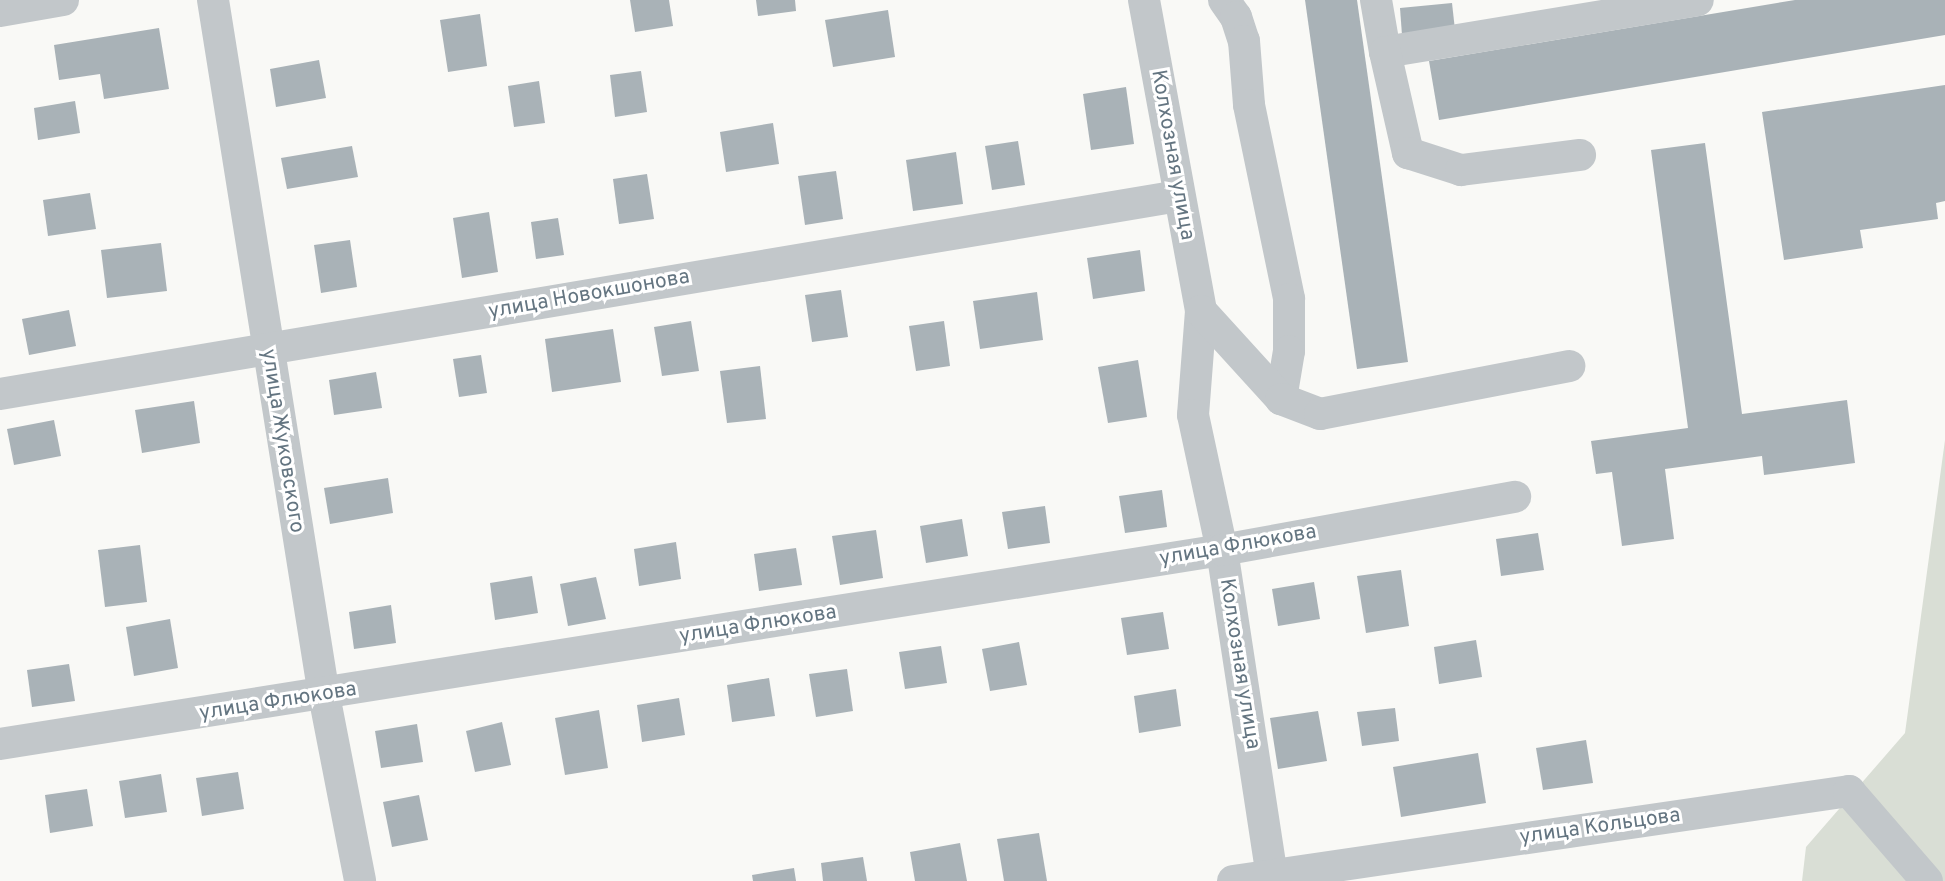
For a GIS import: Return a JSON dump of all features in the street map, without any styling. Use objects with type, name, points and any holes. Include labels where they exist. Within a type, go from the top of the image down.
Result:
[{"type":"street","points":[[0,11],[63,0]]},
{"type":"street","name":"улица Жуковского","points":[[213,0],[267,350],[324,695],[360,881]]},
{"type":"street","name":"Колхозная улица","points":[[1144,0],[1201,311],[1193,415],[1222,550],[1272,875]]},
{"type":"street","points":[[1224,0],[1236,17],[1244,41],[1249,105],[1289,299],[1289,351],[1281,399]]},
{"type":"street","points":[[1376,0],[1385,52],[1408,153],[1461,170],[1580,155]]},
{"type":"street","points":[[1385,52],[1698,0]]},
{"type":"street","name":"улица Новокшонова","points":[[0,394],[1178,195]]},
{"type":"street","points":[[1201,311],[1281,399],[1320,414],[1569,366]]},
{"type":"street","name":"улица Флюкова","points":[[0,744],[324,695],[1222,550],[1515,497]]},
{"type":"street","name":"улица Кольцова","points":[[1233,881],[1849,791],[1927,881]]},
{"type":"shaded area","points":[[1945,440],[1945,881],[1802,881],[1806,847],[1905,733]]},
{"type":"building","points":[[630,0],[669,0],[673,26],[635,32]]},
{"type":"building","points":[[756,0],[795,0],[796,11],[758,16]]},
{"type":"building","points":[[1305,0],[1357,0],[1408,362],[1357,369]]},
{"type":"building","points":[[1795,0],[1945,0],[1945,35],[1439,120],[1429,61]]},
{"type":"building","points":[[1452,3],[1455,30],[1402,35],[1400,8]]},
{"type":"building","points":[[888,10],[895,57],[833,67],[825,20]]},
{"type":"building","points":[[480,14],[487,66],[448,72],[440,20]]},
{"type":"building","points":[[159,28],[169,89],[104,99],[100,74],[59,80],[54,45]]},
{"type":"building","points":[[319,60],[326,98],[276,107],[270,69]]},
{"type":"building","points":[[641,71],[647,112],[615,117],[610,75]]},
{"type":"building","points":[[539,81],[545,123],[514,127],[508,86]]},
{"type":"building","points":[[1945,85],[1945,201],[1936,203],[1938,219],[1860,230],[1863,248],[1784,260],[1762,112]]},
{"type":"building","points":[[1126,87],[1134,144],[1091,150],[1083,94]]},
{"type":"building","points":[[75,101],[80,133],[38,140],[34,108]]},
{"type":"building","points":[[773,123],[779,164],[726,172],[720,132]]},
{"type":"building","points":[[1018,141],[1025,185],[992,190],[985,146]]},
{"type":"building","points":[[1705,143],[1742,414],[1847,400],[1855,463],[1764,475],[1762,456],[1665,469],[1674,539],[1622,546],[1612,472],[1596,474],[1591,441],[1688,428],[1651,150]]},
{"type":"building","points":[[352,146],[358,177],[287,189],[281,158]]},
{"type":"building","points":[[956,152],[963,204],[913,211],[906,160]]},
{"type":"building","points":[[836,171],[843,219],[805,225],[798,176]]},
{"type":"building","points":[[647,174],[654,219],[619,224],[613,179]]},
{"type":"building","points":[[90,193],[96,229],[48,236],[43,200]]},
{"type":"building","points":[[489,212],[498,272],[462,278],[453,218]]},
{"type":"building","points":[[558,218],[564,255],[536,259],[531,222]]},
{"type":"building","points":[[350,240],[357,287],[321,293],[314,245]]},
{"type":"building","points":[[161,243],[167,291],[107,298],[101,250]]},
{"type":"building","points":[[1140,250],[1145,291],[1093,299],[1087,258]]},
{"type":"building","points":[[841,290],[848,337],[812,342],[805,295]]},
{"type":"building","points":[[1037,292],[1043,340],[980,349],[973,301]]},
{"type":"building","points":[[69,310],[76,346],[29,355],[22,319]]},
{"type":"building","points":[[691,321],[699,371],[662,376],[654,327]]},
{"type":"building","points":[[944,321],[950,366],[916,371],[909,326]]},
{"type":"building","points":[[613,329],[621,382],[552,392],[545,339]]},
{"type":"building","points":[[481,355],[487,393],[459,397],[453,359]]},
{"type":"building","points":[[1138,360],[1147,417],[1108,423],[1098,367]]},
{"type":"building","points":[[760,366],[766,419],[727,423],[720,371]]},
{"type":"building","points":[[376,372],[382,408],[334,415],[329,380]]},
{"type":"building","points":[[194,401],[200,443],[142,453],[135,410]]},
{"type":"building","points":[[54,420],[61,456],[14,465],[7,429]]},
{"type":"building","points":[[388,478],[393,513],[330,524],[324,488]]},
{"type":"building","points":[[1162,490],[1167,527],[1125,533],[1119,496]]},
{"type":"building","points":[[1045,506],[1050,543],[1008,549],[1002,512]]},
{"type":"building","points":[[962,519],[968,556],[926,563],[920,526]]},
{"type":"building","points":[[876,530],[883,578],[840,585],[832,536]]},
{"type":"building","points":[[1538,533],[1544,570],[1501,576],[1496,539]]},
{"type":"building","points":[[676,542],[681,579],[639,586],[634,549]]},
{"type":"building","points":[[140,545],[147,602],[105,607],[98,550]]},
{"type":"building","points":[[796,548],[802,585],[759,591],[754,554]]},
{"type":"building","points":[[1401,570],[1409,626],[1366,633],[1357,576]]},
{"type":"building","points":[[532,576],[538,613],[495,620],[490,583]]},
{"type":"building","points":[[596,577],[606,619],[568,626],[560,584]]},
{"type":"building","points":[[1314,582],[1320,619],[1278,626],[1272,589]]},
{"type":"building","points":[[391,605],[396,643],[354,649],[349,612]]},
{"type":"building","points":[[1163,612],[1169,649],[1127,655],[1121,618]]},
{"type":"building","points":[[170,619],[178,668],[134,676],[126,627]]},
{"type":"building","points":[[1476,640],[1482,677],[1439,684],[1434,647]]},
{"type":"building","points":[[1019,642],[1027,685],[990,691],[982,649]]},
{"type":"building","points":[[941,646],[947,683],[905,689],[899,652]]},
{"type":"building","points":[[69,664],[75,701],[32,707],[27,670]]},
{"type":"building","points":[[847,669],[853,711],[816,717],[809,674]]},
{"type":"building","points":[[769,678],[775,716],[732,722],[727,685]]},
{"type":"building","points":[[1176,689],[1181,726],[1139,733],[1134,696]]},
{"type":"building","points":[[679,698],[685,735],[642,742],[637,705]]},
{"type":"building","points":[[1395,708],[1399,741],[1362,746],[1357,712]]},
{"type":"building","points":[[599,710],[608,768],[565,775],[555,718]]},
{"type":"building","points":[[1318,711],[1327,761],[1278,769],[1270,718]]},
{"type":"building","points":[[502,722],[511,765],[475,772],[466,731]]},
{"type":"building","points":[[417,724],[423,762],[381,768],[375,731]]},
{"type":"building","points":[[1586,740],[1593,783],[1543,790],[1536,748]]},
{"type":"building","points":[[1478,753],[1486,803],[1401,817],[1393,767]]},
{"type":"building","points":[[238,772],[244,809],[202,816],[196,778]]},
{"type":"building","points":[[161,774],[167,812],[125,818],[119,781]]},
{"type":"building","points":[[87,789],[93,826],[50,833],[45,795]]},
{"type":"building","points":[[419,795],[428,840],[392,847],[383,802]]},
{"type":"building","points":[[1039,833],[1047,881],[1004,881],[997,839]]},
{"type":"building","points":[[960,843],[967,881],[915,881],[910,852]]},
{"type":"building","points":[[863,857],[867,881],[823,881],[821,863]]},
{"type":"building","points":[[794,868],[796,881],[753,881],[752,875]]}]
